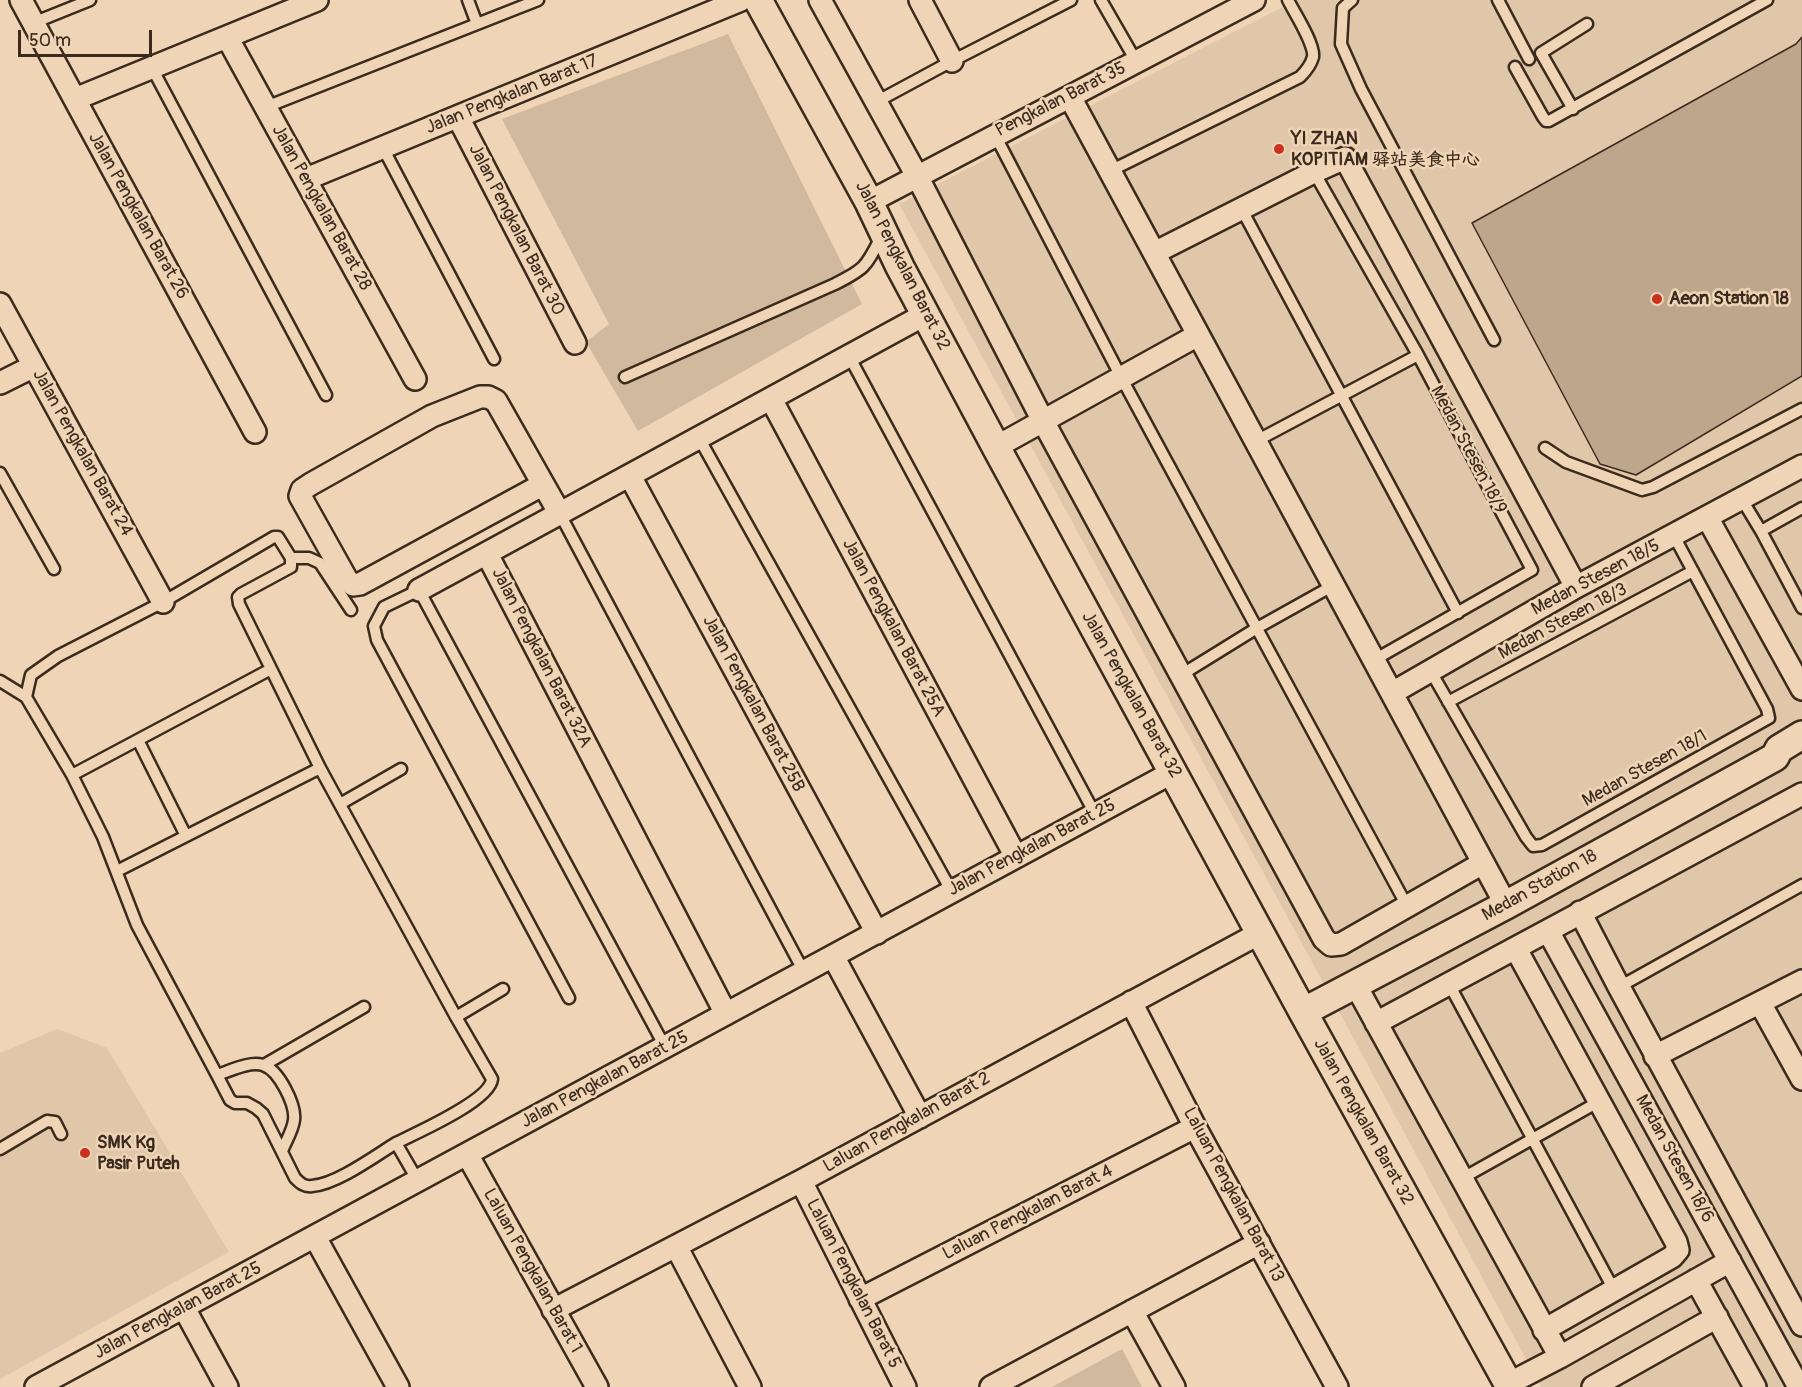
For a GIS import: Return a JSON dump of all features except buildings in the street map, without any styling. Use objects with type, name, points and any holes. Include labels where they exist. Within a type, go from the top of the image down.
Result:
[{"type":"street","name":"Jalan Pengkalan Barat 26","points":[[21,0],[255,432]]},
{"type":"street","points":[[75,99],[317,0]]},
{"type":"street","name":"Jalan Pengkalan Barat 17","points":[[306,179],[458,117],[715,5],[741,0]]},
{"type":"street","name":"Jalan Pengkalan Barat 32","points":[[758,0],[869,202],[996,447],[1509,1385]]},
{"type":"street","points":[[820,0],[917,176],[1043,421],[1324,939],[1331,945],[1341,944],[1483,862]]},
{"type":"street","points":[[920,0],[952,61]]},
{"type":"street","name":"Pengkalan Barat 35","points":[[869,202],[1254,0]]},
{"type":"street","name":"Jalan Pengkalan Barat 28","points":[[227,37],[415,379]]},
{"type":"street","points":[[1070,98],[1506,905]]},
{"type":"street","name":"Jalan Pengkalan Barat 30","points":[[458,117],[575,343]]},
{"type":"street","name":"Medan Stesen 18/9","points":[[1314,172],[1345,158],[1576,587]]},
{"type":"street","points":[[1154,253],[1314,172]]},
{"type":"street","name":"Jalan Pengkalan Barat 24","points":[[0,304],[163,602]]},
{"type":"street","name":"Jalan Pengkalan Barat 32A","points":[[726,1014],[487,554],[926,314]]},
{"type":"street","points":[[996,447],[1198,335]]},
{"type":"street","points":[[0,383],[34,366]]},
{"type":"street","points":[[542,485],[360,584],[353,585],[347,580],[300,496],[302,490],[311,484],[432,416],[480,397],[488,397],[496,401],[560,514]]},
{"type":"street","name":"Jalan Pengkalan Barat 25A","points":[[771,399],[1016,857]]},
{"type":"street","name":"Medan Stesen 18/5","points":[[1392,693],[1576,587],[1802,466]]},
{"type":"street","name":"Jalan Pengkalan Barat 25B","points":[[630,476],[877,933]]},
{"type":"street","points":[[1707,517],[1802,688]]},
{"type":"street","points":[[419,590],[487,554]]},
{"type":"street","name":"Medan Station 18","points":[[1303,1012],[1506,905],[1775,756],[1779,748],[1802,735]]},
{"type":"street","name":"Medan Station 18","points":[[1775,756],[1785,760],[1802,750]]},
{"type":"street","name":"Jalan Pengkalan Barat 25","points":[[36,1387],[1173,772]]},
{"type":"street","points":[[1376,1023],[1802,794]]},
{"type":"street","points":[[1580,912],[1618,987],[1800,1315],[1769,1332]]},
{"type":"street","name":"Medan Stesen 18/6","points":[[1548,931],[1799,1387]]},
{"type":"street","name":"Laluan Pengkalan Barat 2","points":[[553,1310],[801,1181],[1260,933]]},
{"type":"street","points":[[1516,949],[1676,1242],[1678,1250],[1672,1257],[1544,1330]]},
{"type":"street","points":[[833,956],[920,1117]]},
{"type":"street","points":[[1656,1056],[1802,981]]},
{"type":"street","points":[[1355,984],[1560,1357]]},
{"type":"street","name":"Laluan Pengkalan Barat 13","points":[[1131,1002],[1195,1127],[1337,1387]]},
{"type":"street","points":[[1760,1003],[1802,1079]]},
{"type":"street","name":"Laluan Pengkalan Barat 4","points":[[860,1299],[1195,1127]]},
{"type":"street","name":"Laluan Pengkalan Barat 1","points":[[467,1154],[597,1387]]},
{"type":"street","name":"Laluan Pengkalan Barat 5","points":[[801,1181],[904,1387]]},
{"type":"street","points":[[315,1237],[398,1387]]},
{"type":"street","points":[[992,1387],[1259,1243]]},
{"type":"street","points":[[676,1246],[750,1387]]},
{"type":"street","points":[[1509,1385],[1730,1261]]},
{"type":"street","points":[[1696,1280],[1755,1387]]},
{"type":"street","points":[[184,1308],[227,1387]]},
{"type":"street","points":[[1132,1311],[1174,1387]]},
{"type":"street","points":[[1593,1387],[1717,1317]]},
{"type":"lane","points":[[33,23],[90,0]]},
{"type":"lane","points":[[468,0],[477,24]]},
{"type":"lane","points":[[266,107],[538,0]]},
{"type":"lane","points":[[876,102],[1071,0]]},
{"type":"lane","points":[[1101,0],[1136,62]]},
{"type":"lane","points":[[1110,171],[1300,77],[1307,69],[1313,55],[1311,43],[1288,0]]},
{"type":"lane","points":[[1352,0],[1343,8],[1341,44],[1385,136],[1494,340]]},
{"type":"lane","points":[[1498,0],[1529,59]]},
{"type":"lane","points":[[1515,67],[1546,121],[1573,109],[1767,0]]},
{"type":"lane","points":[[1573,109],[1541,52],[1587,24]]},
{"type":"lane","points":[[152,68],[326,395]]},
{"type":"lane","points":[[995,135],[1121,377],[1407,906]]},
{"type":"lane","points":[[383,148],[494,359]]},
{"type":"lane","name":"Medan Stesen 18/9","points":[[1314,172],[1418,355],[1532,570],[1374,660]]},
{"type":"lane","points":[[1241,208],[1458,613]]},
{"type":"lane","points":[[625,377],[860,271],[867,264],[884,232]]},
{"type":"lane","points":[[1256,441],[1418,355]]},
{"type":"lane","points":[[849,356],[1095,814]]},
{"type":"lane","points":[[1545,448],[1566,462],[1642,490],[1653,488],[1802,410]]},
{"type":"lane","points":[[699,438],[952,892]]},
{"type":"lane","points":[[0,473],[54,570]]},
{"type":"lane","points":[[1741,498],[1801,602]]},
{"type":"lane","points":[[1761,531],[1802,508]]},
{"type":"lane","points":[[560,514],[804,972]]},
{"type":"lane","name":"Medan Stesen 18/1","points":[[1430,670],[1526,837],[1533,846],[1542,845],[1770,718],[1674,536]]},
{"type":"lane","points":[[0,681],[26,697],[72,775],[103,837],[137,925],[230,1100],[235,1103],[247,1103],[263,1114],[295,1178],[303,1185],[312,1186],[340,1177],[479,1097],[492,1083],[492,1079],[320,768],[238,597],[291,567],[291,558],[278,537],[274,537],[163,602],[58,656],[31,675],[26,697]]},
{"type":"lane","points":[[291,558],[309,558],[320,563],[351,610]]},
{"type":"lane","name":"Medan Stesen 18/3","points":[[1449,702],[1693,571]]},
{"type":"lane","points":[[1181,675],[1257,628],[1334,585]]},
{"type":"lane","points":[[569,998],[377,640],[374,626],[384,608],[419,590],[665,1047]]},
{"type":"lane","points":[[72,775],[271,669]]},
{"type":"lane","points":[[138,740],[186,836]]},
{"type":"lane","points":[[117,871],[320,768]]},
{"type":"lane","points":[[340,804],[400,769]]},
{"type":"lane","points":[[1618,987],[1802,885]]},
{"type":"lane","points":[[1449,984],[1614,1290]]},
{"type":"lane","points":[[456,1017],[503,989]]},
{"type":"lane","points":[[217,1075],[250,1065],[264,1065],[364,1007]]},
{"type":"lane","points":[[264,1065],[279,1078],[294,1108],[294,1123],[282,1151]]},
{"type":"lane","points":[[1461,1179],[1600,1101]]},
{"type":"lane","points":[[0,1149],[47,1121],[55,1122],[62,1134]]},
{"type":"lane","points":[[396,1143],[418,1181]]},
{"type":"shaded area","points":[[1296,0],[1802,0],[1802,1387],[1541,1387],[899,204]]},
{"type":"shaded area","points":[[728,34],[862,304],[638,431],[586,342],[609,324],[502,119]]},
{"type":"shaded area","name":"SMK Kg Pasir Puteh","points":[[57,1029],[107,1048],[229,1252],[0,1379],[0,1053]]},
{"type":"shaded area","points":[[1122,1349],[1142,1387],[1052,1387]]},
{"type":"place","name":"YI ZHAN KOPITIAM 驿站美食中心","points":[[1279,149]]},
{"type":"place","name":"Aeon Station 18","points":[[1657,299]]},
{"type":"place","name":"SMK Kg Pasir Puteh","points":[[85,1153]]}]
